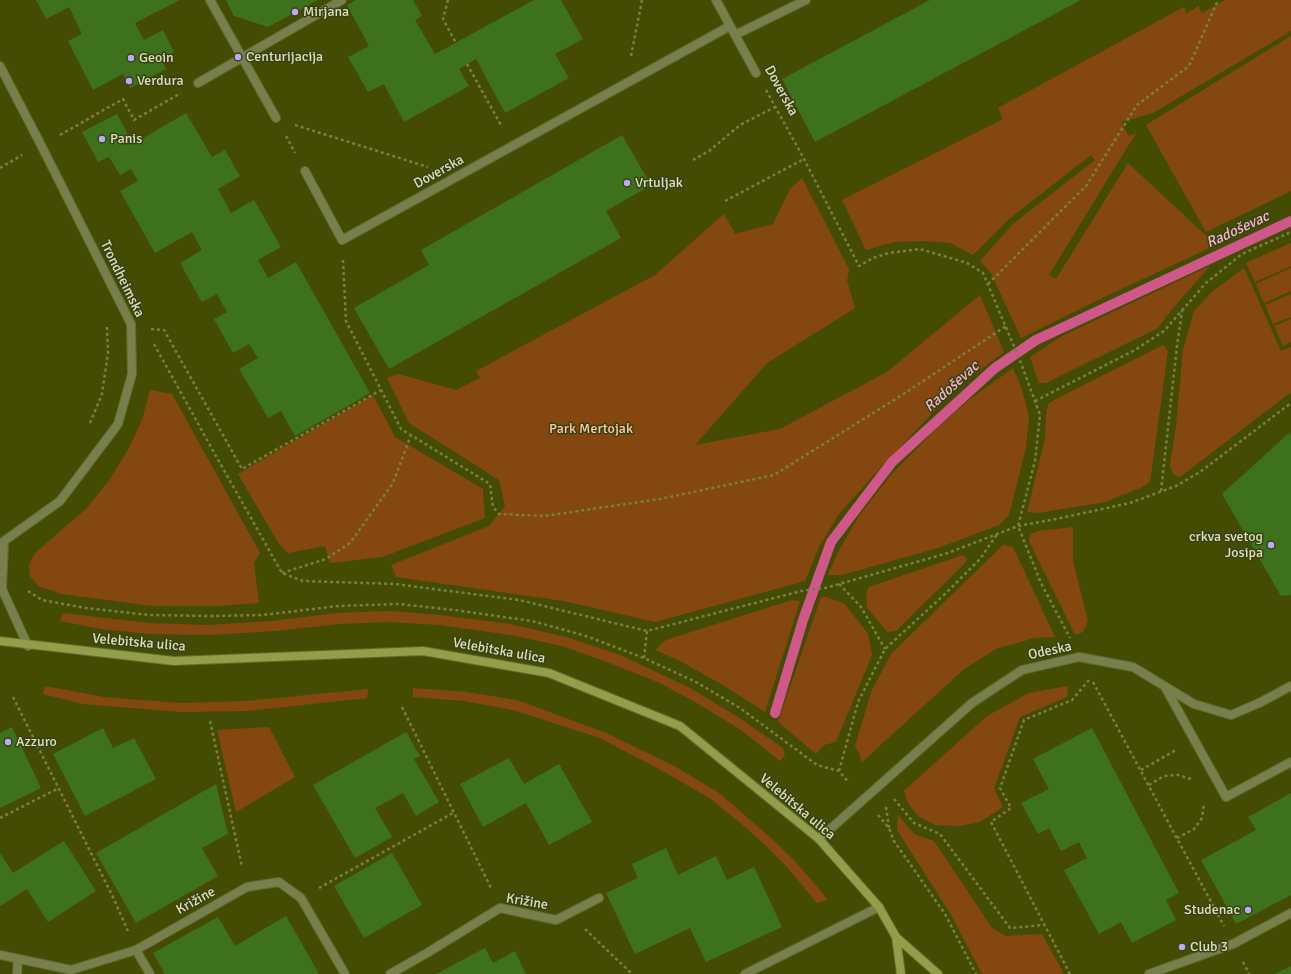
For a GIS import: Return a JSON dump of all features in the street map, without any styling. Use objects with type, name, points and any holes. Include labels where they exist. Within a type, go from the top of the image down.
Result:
[{"type":"street","points":[[210,0],[241,58],[276,118]]},
{"type":"street","points":[[198,83],[342,0]]},
{"type":"street","name":"Doverska","points":[[716,0],[756,73]]},
{"type":"street","points":[[736,35],[806,0]]},
{"type":"street","name":"Doverska","points":[[342,240],[730,26]]},
{"type":"street","name":"Trondheimska","points":[[0,66],[131,324],[132,374],[118,424],[60,501],[2,543]]},
{"type":"street","points":[[305,171],[342,240]]},
{"type":"street","points":[[2,543],[2,589],[28,646]]},
{"type":"street","name":"Velebitska ulica","points":[[0,641],[28,646],[174,661],[424,651],[549,673],[680,726],[819,839],[879,907],[896,937],[938,974]]},
{"type":"street","name":"Odeska","points":[[819,839],[972,703],[1022,670],[1079,657],[1133,667],[1164,686],[1226,797],[1291,762]]},
{"type":"street","points":[[1164,686],[1194,704],[1231,715],[1259,703],[1291,686]]},
{"type":"street","name":"Križine","points":[[0,955],[71,970],[136,950],[247,887],[279,882],[301,898],[346,974]]},
{"type":"street","name":"Križine","points":[[390,974],[500,908],[556,920],[599,898]]},
{"type":"street","points":[[744,974],[879,907]]},
{"type":"street","points":[[1149,974],[1233,944],[1291,914]]},
{"type":"street","name":"Velebitska ulica","points":[[896,937],[901,974]]},
{"type":"street","points":[[136,950],[150,974]]},
{"type":"street","points":[[17,974],[18,960]]},
{"type":"path","points":[[448,0],[443,19],[456,43]]},
{"type":"path","points":[[626,82],[642,0]]},
{"type":"path","points":[[1079,657],[1041,583],[1018,526],[1035,461],[1040,415],[1021,363],[988,284],[1086,186],[1137,105],[1190,66],[1218,0]]},
{"type":"path","points":[[467,64],[512,145]]},
{"type":"path","name":"Doverska","points":[[756,73],[804,159],[859,266],[873,258],[889,253],[920,249],[966,263],[983,272],[988,284]]},
{"type":"path","points":[[41,145],[123,99],[134,120],[198,83]]},
{"type":"path","points":[[693,160],[709,151],[740,125],[775,107]]},
{"type":"path","points":[[276,118],[305,171]]},
{"type":"path","points":[[276,118],[457,177]]},
{"type":"path","points":[[725,201],[804,159]]},
{"type":"path","points":[[1036,401],[1135,350],[1164,331],[1206,283],[1242,254],[1291,232]]},
{"type":"path","points":[[342,240],[346,321],[401,429],[490,484],[493,507],[499,514],[544,516],[660,499],[774,475],[902,395],[1006,326]]},
{"type":"path","points":[[1161,491],[1182,310]]},
{"type":"path","points":[[88,427],[102,394],[108,353],[107,327],[131,324],[146,329],[164,330],[242,469],[381,390]]},
{"type":"path","points":[[146,329],[282,573],[303,581],[395,584],[519,600],[647,631],[801,591],[825,588],[948,552],[1018,526],[1130,503],[1176,486],[1200,472],[1291,403]]},
{"type":"path","points":[[282,573],[326,559],[350,543],[392,483],[411,435]]},
{"type":"path","points":[[839,771],[858,702],[885,649],[946,593],[980,559],[998,533]]},
{"type":"path","points":[[839,584],[861,607],[885,649]]},
{"type":"path","points":[[644,658],[647,631]]},
{"type":"path","points":[[1084,678],[1090,678]]},
{"type":"path","points":[[1090,678],[1149,784],[1249,974]]},
{"type":"path","points":[[1070,974],[991,822],[1011,808],[1000,788],[1024,720],[1072,700],[1090,678]]},
{"type":"path","points":[[13,697],[112,895],[136,950]]},
{"type":"path","points":[[402,708],[500,908]]},
{"type":"path","points":[[210,721],[247,887]]},
{"type":"path","points":[[1141,770],[1194,740]]},
{"type":"path","points":[[1149,784],[1164,776],[1178,774],[1191,779],[1196,784]]},
{"type":"path","points":[[0,818],[59,788]]},
{"type":"path","points":[[889,828],[886,807],[893,797],[914,823],[940,834],[1010,928],[1044,924]]},
{"type":"path","points":[[1177,838],[1194,829],[1202,818],[1204,804],[1202,797]]},
{"type":"path","points":[[301,898],[454,813]]},
{"type":"path","points":[[568,914],[632,974]]},
{"type":"green space","points":[[1225,0],[1291,0],[1291,31],[1153,113],[1121,122],[1129,136],[1136,133],[1049,275],[1056,279],[1128,163],[1216,245],[1021,338],[991,273],[980,261],[1013,224],[1095,160],[1091,155],[1009,219],[973,255],[950,243],[923,241],[894,242],[866,250],[842,200],[1003,119],[998,108],[1184,7],[1186,14],[1198,6],[1202,13]]},
{"type":"green space","points":[[1291,36],[1291,191],[1206,232],[1146,125]]},
{"type":"green space","name":"Park Mertojak","points":[[802,178],[849,269],[847,281],[855,308],[767,363],[695,445],[780,429],[887,372],[980,295],[1004,352],[957,387],[880,468],[839,514],[819,547],[805,581],[655,622],[564,601],[396,577],[391,565],[489,526],[505,506],[499,480],[409,423],[387,378],[398,374],[456,390],[480,378],[476,371],[655,275],[724,214],[735,234],[773,224],[790,189]]},
{"type":"green space","points":[[1291,243],[1291,266],[1255,282],[1246,263]]},
{"type":"green space","points":[[1210,266],[1173,308],[1158,328],[1046,383],[1039,383],[1030,357],[1062,336]]},
{"type":"green space","points":[[1244,268],[1281,351],[1291,347],[1291,392],[1180,477],[1173,474],[1170,465],[1176,426],[1183,350],[1194,311],[1213,291]]},
{"type":"green space","points":[[1291,268],[1291,291],[1264,303],[1256,284]]},
{"type":"green space","points":[[1291,294],[1291,317],[1273,324],[1265,305]]},
{"type":"green space","points":[[1291,319],[1291,342],[1283,346],[1274,326]]},
{"type":"green space","points":[[1163,345],[1168,351],[1150,482],[1140,488],[1105,502],[1038,513],[1027,512],[1045,439],[1048,404]]},
{"type":"green space","points":[[1013,368],[1022,389],[1029,417],[1026,447],[1009,515],[999,525],[938,548],[842,575],[828,575],[838,552],[859,516],[891,475],[934,431],[969,400]]},
{"type":"green space","points":[[150,390],[172,394],[260,553],[254,563],[259,603],[220,606],[152,606],[62,594],[38,586],[30,576],[29,566],[35,553],[87,508],[110,479],[129,448],[142,420]]},
{"type":"green space","points":[[373,395],[395,437],[483,489],[485,518],[382,557],[330,563],[325,546],[288,553],[279,544],[238,474]]},
{"type":"green space","points":[[1073,527],[1073,561],[1088,621],[1083,632],[1075,635],[1029,541],[1031,534],[1038,531]]},
{"type":"green space","points":[[1003,545],[1013,547],[1055,637],[1034,638],[996,649],[963,670],[862,762],[855,746],[871,692],[891,654]]},
{"type":"green space","points":[[963,555],[967,559],[963,565],[896,631],[887,632],[867,607],[866,595],[869,587]]},
{"type":"green space","points":[[821,597],[827,597],[845,604],[868,634],[872,655],[836,742],[824,745],[816,754],[778,722]]},
{"type":"green space","points":[[792,600],[800,601],[765,712],[723,685],[682,662],[655,650],[666,640]]},
{"type":"green space","points":[[389,611],[440,615],[510,624],[566,637],[620,655],[690,688],[738,717],[783,748],[785,755],[780,761],[741,730],[697,703],[660,683],[562,646],[511,635],[440,625],[390,622],[339,624],[274,631],[211,635],[151,634],[101,629],[60,621],[63,613],[149,623],[208,625],[272,621],[336,613]]},
{"type":"green space","points":[[45,686],[104,697],[181,703],[247,701],[368,689],[367,698],[247,711],[181,712],[83,704],[43,694]]},
{"type":"green space","points":[[1068,686],[1067,697],[1020,717],[994,788],[1003,807],[980,822],[959,826],[936,825],[919,817],[908,803],[904,791],[987,716],[1029,693]]},
{"type":"green space","points":[[413,688],[466,692],[517,700],[606,733],[676,767],[719,793],[771,838],[795,861],[827,900],[817,903],[786,866],[764,844],[711,799],[670,775],[600,738],[513,710],[464,701],[413,697]]},
{"type":"green space","points":[[269,727],[295,777],[236,812],[217,730]]},
{"type":"green space","points":[[898,815],[914,834],[934,841],[992,928],[1006,936],[1042,934],[1064,974],[982,974],[950,913],[897,830]]},
{"type":"building","points":[[36,0],[180,0],[135,23],[144,40],[163,30],[174,52],[161,59],[166,69],[130,88],[123,74],[93,90],[68,41],[82,34],[69,7],[46,19]]},
{"type":"building","points":[[226,0],[318,0],[268,27],[234,16]]},
{"type":"building","points":[[356,0],[413,0],[422,16],[415,20],[435,54],[534,0],[561,0],[583,39],[555,54],[569,78],[505,113],[476,59],[459,69],[469,86],[404,122],[384,84],[368,92],[348,57],[369,46],[347,5]]},
{"type":"building","points":[[930,0],[1081,0],[815,142],[782,79]]},
{"type":"building","points":[[186,113],[212,157],[225,150],[240,176],[218,189],[231,213],[254,200],[281,247],[258,260],[268,278],[296,262],[370,393],[295,436],[281,411],[268,418],[239,369],[258,358],[249,344],[233,353],[214,319],[227,312],[217,294],[202,302],[180,263],[202,250],[192,232],[155,253],[120,191],[138,181],[131,169],[120,175],[109,157],[98,162],[82,132],[117,114],[133,144]]},
{"type":"building","points":[[622,135],[651,185],[606,211],[621,238],[389,369],[354,308],[429,265],[421,250]]},
{"type":"building","name":"crkva svetog Josipa","points":[[1289,433],[1291,436],[1291,595],[1281,596],[1222,494]]},
{"type":"building","points":[[12,727],[41,788],[0,808],[0,733]]},
{"type":"building","points":[[103,728],[113,748],[134,738],[156,779],[85,816],[53,754]]},
{"type":"building","points":[[1092,728],[1179,893],[1166,900],[1176,920],[1132,943],[1121,922],[1099,934],[1064,870],[1087,858],[1079,842],[1061,851],[1049,828],[1038,834],[1021,803],[1049,789],[1033,759]]},
{"type":"building","points":[[406,732],[420,756],[414,759],[439,802],[416,816],[403,793],[375,808],[392,837],[355,858],[313,785]]},
{"type":"building","points":[[509,758],[524,784],[559,764],[592,822],[549,845],[526,803],[483,827],[460,784]]},
{"type":"building","points":[[216,784],[228,834],[202,848],[218,876],[136,923],[96,853]]},
{"type":"building","points":[[1291,793],[1291,895],[1236,924],[1201,860],[1256,830],[1248,817]]},
{"type":"building","points":[[64,841],[96,891],[48,922],[27,889],[0,906],[0,853],[13,873]]},
{"type":"building","points":[[666,848],[678,875],[716,856],[727,880],[754,867],[782,927],[706,962],[690,928],[635,954],[606,893],[638,878],[632,864]]},
{"type":"building","points":[[392,853],[422,905],[364,938],[334,886]]},
{"type":"building","points":[[286,916],[319,974],[165,974],[153,953],[218,917],[235,946]]},
{"type":"building","points":[[485,948],[493,963],[515,951],[526,974],[436,974]]},
{"type":"building","points":[[1291,966],[1291,974],[1275,974]]},
{"type":"waterway","name":"Radoševac","points":[[775,713],[803,620],[831,542],[892,462],[995,368],[1036,340],[1291,221]]},
{"type":"place","name":"Mirjana","points":[[295,12]]},
{"type":"place","name":"Centurijacija","points":[[238,57]]},
{"type":"place","name":"Geoin","points":[[131,58]]},
{"type":"place","name":"Verdura","points":[[129,81]]},
{"type":"place","name":"Panis","points":[[102,139]]},
{"type":"place","name":"Vrtuljak","points":[[627,183]]},
{"type":"place","name":"crkva svetog Josipa","points":[[1271,545]]},
{"type":"place","name":"Azzuro","points":[[8,742]]},
{"type":"place","name":"Studenac","points":[[1248,910]]},
{"type":"place","name":"Club 3","points":[[1182,947]]}]
